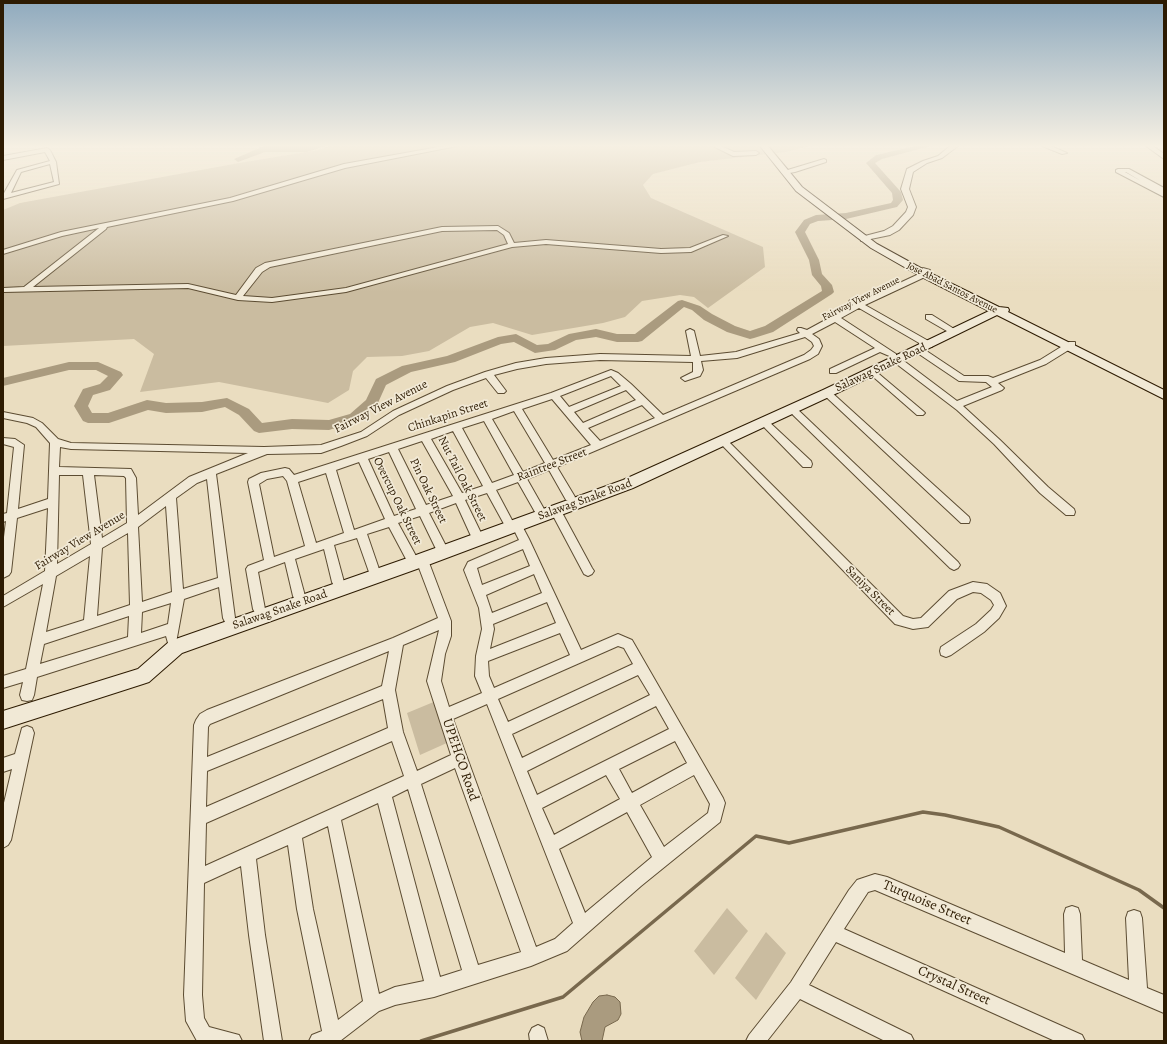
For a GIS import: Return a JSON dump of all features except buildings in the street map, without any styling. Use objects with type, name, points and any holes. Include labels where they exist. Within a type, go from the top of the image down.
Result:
[{"type":"main road","name":"Jose Abad Santos Avenue","points":[[812,195],[826,208],[864,236],[889,250],[922,272],[1163,392]]},
{"type":"main road","name":"Salawag Snake Road","points":[[3,720],[143,676],[176,647],[512,523],[555,510],[628,484],[792,410],[873,372],[895,358],[924,347],[1001,310]]},
{"type":"main road","name":"Salawag Snake Road","points":[[3,710],[156,663]]},
{"type":"street","points":[[3,252],[61,234],[107,226],[231,200],[249,195]]},
{"type":"street","points":[[864,236],[892,231],[910,213],[912,207],[907,195]]},
{"type":"street","points":[[27,288],[107,226]]},
{"type":"street","points":[[238,298],[259,270],[268,265],[442,229],[502,229],[507,234],[512,245]]},
{"type":"street","points":[[3,290],[27,288],[188,286],[238,298],[272,300],[346,290],[512,245],[546,242],[661,251],[691,250],[724,236]]},
{"type":"street","name":"Fairway View Avenue","points":[[803,332],[889,286],[922,272]]},
{"type":"street","points":[[856,303],[924,347],[962,379],[982,378],[992,382],[999,388],[956,405]]},
{"type":"street","name":"Fairway View Avenue","points":[[3,602],[134,524],[194,480],[266,450],[321,448],[353,439],[396,413],[450,388],[488,374],[516,366],[560,359],[600,357],[698,359],[736,355],[803,332],[834,318],[856,303]]},
{"type":"street","points":[[929,317],[955,332]]},
{"type":"street","points":[[834,318],[881,348],[956,405],[997,442],[1044,490],[1070,512]]},
{"type":"street","points":[[685,378],[697,374],[699,370],[698,359],[690,331]]},
{"type":"street","name":"Raintree Street","points":[[259,609],[252,569],[551,466],[807,357],[815,352],[818,346],[816,341],[803,332]]},
{"type":"street","points":[[992,382],[1043,362],[1069,345]]},
{"type":"street","points":[[833,371],[881,348]]},
{"type":"street","points":[[873,372],[920,413]]},
{"type":"street","points":[[488,374],[501,391]]},
{"type":"street","name":"Chinkapin Street","points":[[292,480],[554,395],[611,374],[615,375],[628,386]]},
{"type":"street","points":[[567,411],[628,386],[662,419]]},
{"type":"street","points":[[827,393],[965,520]]},
{"type":"street","points":[[554,395],[598,446]]},
{"type":"street","points":[[582,427],[643,401]]},
{"type":"street","points":[[516,407],[570,497]]},
{"type":"street","points":[[792,410],[954,565]]},
{"type":"street","points":[[3,415],[30,420],[39,425],[55,442],[71,446],[266,450]]},
{"type":"street","points":[[486,417],[539,510]]},
{"type":"street","points":[[764,422],[807,464]]},
{"type":"street","points":[[456,427],[489,488],[525,542],[578,658]]},
{"type":"street","name":"Nut Tail Oak Street","points":[[425,437],[459,498],[475,533]]},
{"type":"street","points":[[3,441],[12,442],[19,445],[8,492],[5,572],[3,573]]},
{"type":"street","name":"Saniya Street","points":[[723,441],[899,620],[913,624],[924,623],[954,595],[973,587],[982,588],[996,597],[1000,606],[995,614],[980,628],[946,651]]},
{"type":"street","points":[[27,696],[51,574],[55,442]]},
{"type":"street","name":"Pin Oak Street","points":[[392,448],[440,546]]},
{"type":"street","name":"Overcup Oak Street","points":[[362,458],[390,521],[416,558]]},
{"type":"street","points":[[330,468],[356,534],[373,569]]},
{"type":"street","points":[[54,471],[127,472],[131,478],[134,524],[136,609],[134,641]]},
{"type":"street","points":[[88,471],[97,546],[90,623]]},
{"type":"street","points":[[211,472],[229,618]]},
{"type":"street","points":[[270,563],[253,482],[265,476],[285,472],[292,480],[312,549]]},
{"type":"street","points":[[3,682],[134,641],[173,634],[178,596],[171,497]]},
{"type":"street","points":[[7,517],[52,502]]},
{"type":"street","points":[[555,510],[588,571]]},
{"type":"street","points":[[525,542],[517,547],[472,565],[470,570],[485,608],[488,629],[482,658],[482,676],[583,927]]},
{"type":"street","points":[[328,543],[338,582]]},
{"type":"street","points":[[289,556],[299,596]]},
{"type":"street","name":"UPEHCO Road","points":[[416,558],[445,621],[445,636],[439,654],[434,681],[459,759],[531,957]]},
{"type":"street","points":[[479,592],[537,568]]},
{"type":"street","points":[[38,640],[224,581]]},
{"type":"street","points":[[487,621],[549,596]]},
{"type":"street","points":[[233,1041],[204,1035],[195,1021],[193,996],[201,724],[205,719],[445,621]]},
{"type":"street","points":[[482,658],[563,626]]},
{"type":"street","points":[[294,834],[325,1038],[373,1005],[395,996],[434,988],[531,957],[561,945],[635,880],[715,817],[718,803],[628,644],[618,640],[445,716]]},
{"type":"street","points":[[396,642],[388,690],[396,732],[413,780],[472,975]]},
{"type":"street","points":[[504,731],[641,668]]},
{"type":"street","points":[[200,767],[388,690]]},
{"type":"street","points":[[519,767],[658,698]]},
{"type":"street","points":[[198,818],[396,732]]},
{"type":"street","points":[[534,804],[678,732]]},
{"type":"street","points":[[3,840],[27,733]]},
{"type":"street","points":[[3,765],[21,759]]},
{"type":"street","points":[[197,878],[459,759]]},
{"type":"street","points":[[610,766],[662,858]]},
{"type":"street","points":[[551,845],[696,766]]},
{"type":"street","points":[[383,793],[434,988]]},
{"type":"street","points":[[333,816],[373,1005]]},
{"type":"street","points":[[248,855],[257,935],[273,1041]]},
{"type":"street","name":"Turquoise Street","points":[[755,1041],[798,988],[832,932],[863,886],[875,882],[881,882],[1164,1004]]},
{"type":"street","points":[[1072,914],[1074,965]]},
{"type":"street","points":[[1134,918],[1139,994]]},
{"type":"street","name":"Crystal Street","points":[[832,932],[1076,1041]]},
{"type":"street","points":[[798,988],[905,1041]]},
{"type":"shaded area","points":[[65,195],[649,195],[651,198],[763,247],[765,267],[708,308],[694,297],[680,295],[642,301],[625,317],[603,323],[532,335],[493,323],[470,327],[429,351],[402,356],[367,357],[353,371],[349,390],[328,403],[219,382],[140,392],[154,354],[134,339],[3,346],[3,210],[20,203]]},
{"type":"shaded area","points":[[436,701],[449,742],[420,755],[407,713]]},
{"type":"shaded area","points":[[727,908],[748,931],[714,975],[694,951]]},
{"type":"shaded area","points":[[766,932],[786,953],[756,1000],[735,978]]},
{"type":"shaded area","points":[[607,995],[615,997],[620,1002],[621,1014],[618,1020],[605,1027],[602,1041],[582,1041],[580,1032],[584,1017],[593,1002],[599,996]]},
{"type":"waterway","points":[[3,382],[69,366],[98,366],[116,375],[105,387],[88,392],[81,406],[88,418],[109,418],[147,405],[166,408],[202,407],[227,402],[244,412],[259,428],[292,424],[329,425],[355,417],[372,402],[381,382],[407,369],[451,359],[498,341],[516,338],[535,349],[551,347],[573,337],[596,333],[617,338],[638,338],[682,303],[696,308],[708,317],[731,329],[750,335],[769,329],[828,292],[826,285],[817,275],[814,260],[800,232],[807,222],[816,218],[846,216],[894,205],[898,200],[897,195]]},
{"type":"waterway","points":[[421,1041],[563,997],[756,836],[789,843],[923,812],[945,815],[999,827],[1139,890],[1164,908]]}]
